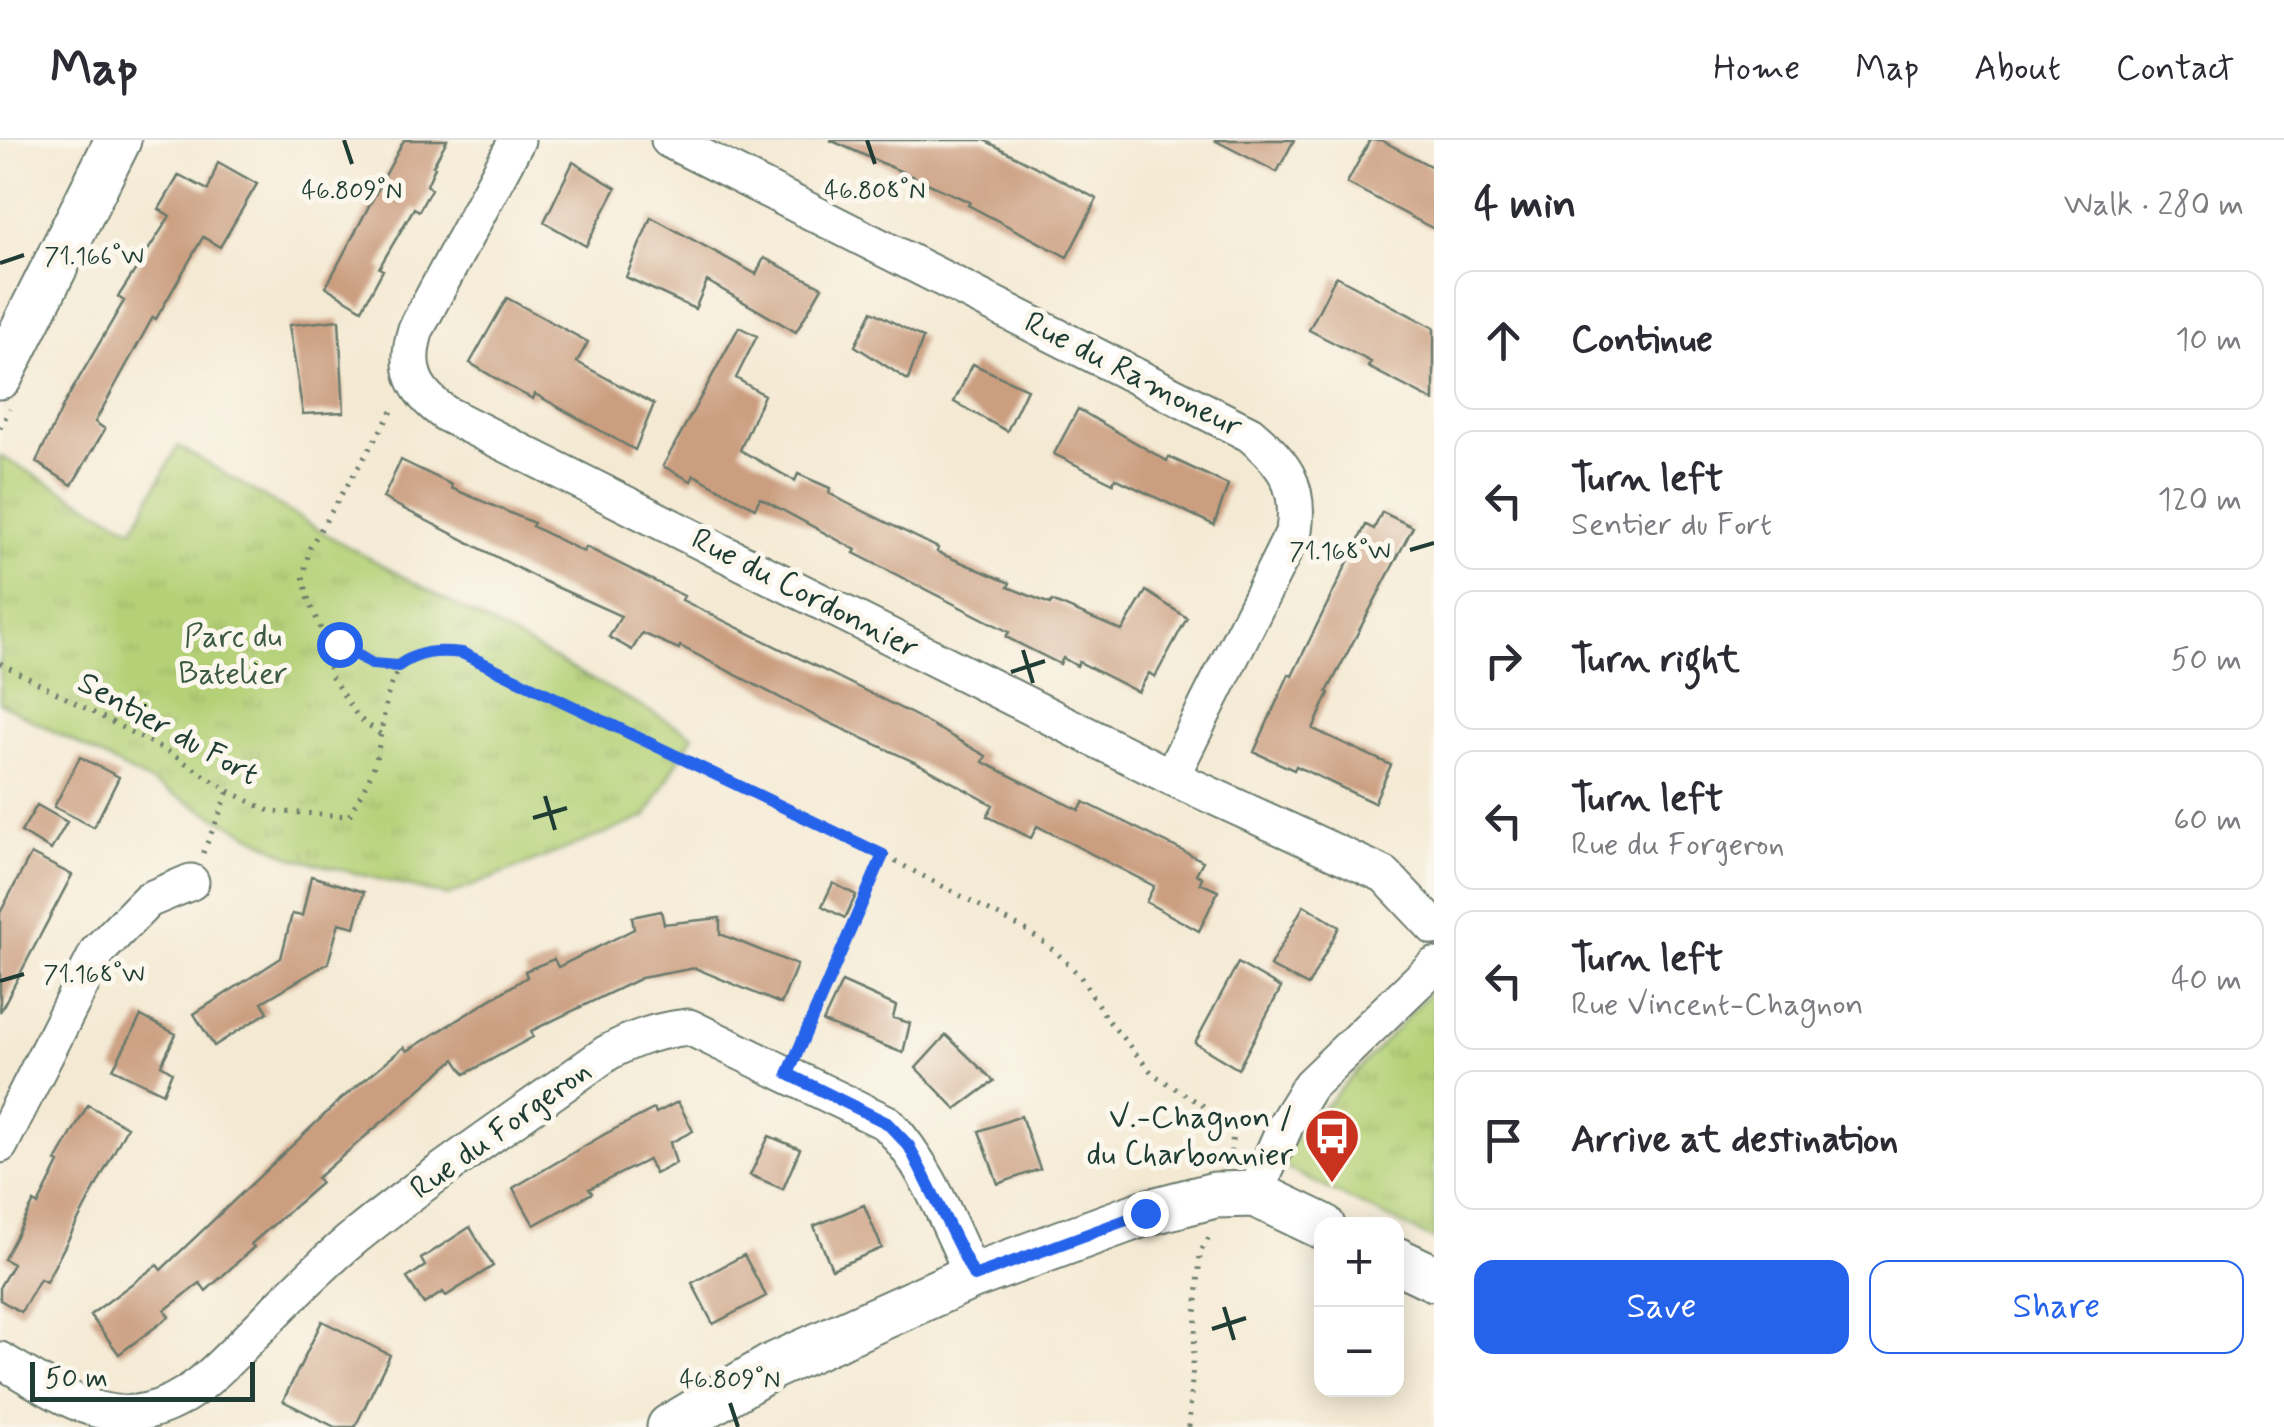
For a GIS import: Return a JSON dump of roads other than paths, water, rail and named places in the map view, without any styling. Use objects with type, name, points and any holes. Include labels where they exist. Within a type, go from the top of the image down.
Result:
[{"type":"street","points":[[0,376],[118,140]]},
{"type":"street","name":"Rue du Cordonnier","points":[[517,140],[416,329],[408,356],[430,402],[446,414],[1171,777],[1385,875],[1434,927]]},
{"type":"street","name":"Rue du Ramoneur","points":[[669,140],[1250,434],[1277,457],[1289,476],[1298,508],[1294,531],[1171,777]]},
{"type":"street","points":[[0,1145],[98,951],[148,900],[191,882]]},
{"type":"street","points":[[1255,1194],[1286,1124],[1310,1085],[1434,966]]},
{"type":"street","name":"Rue du Forgeron","points":[[0,1360],[81,1404],[116,1414],[145,1412],[174,1402],[202,1384],[318,1269],[379,1218],[607,1053],[634,1038],[689,1028],[887,1123],[909,1146],[974,1276]]},
{"type":"street","points":[[670,1427],[771,1368],[974,1276],[1190,1200],[1255,1194],[1314,1222]]},
{"type":"street","points":[[1404,1264],[1434,1278]]},
{"type":"place","name":"V.-Chagnon / du Charbonnier","points":[[1332,1185]]},
{"type":"park label","name":"Parc du Batelier","points":[[233,656]]}]
